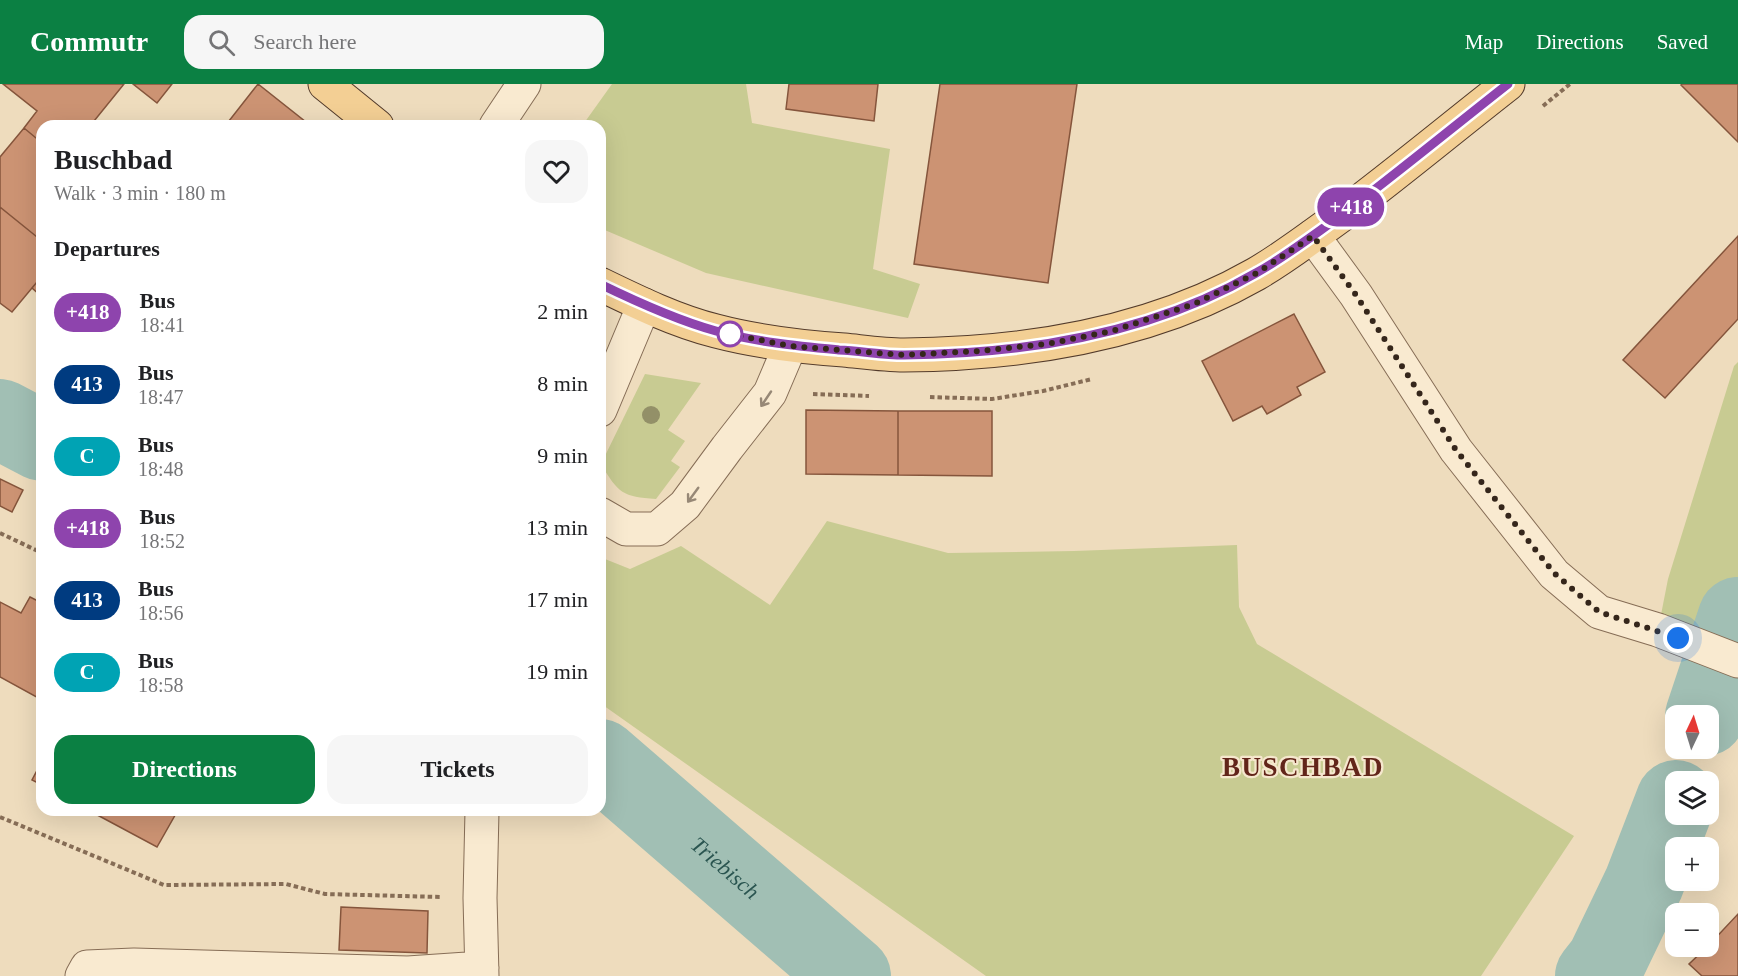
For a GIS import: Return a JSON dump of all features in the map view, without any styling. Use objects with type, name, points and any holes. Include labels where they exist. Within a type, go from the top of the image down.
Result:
[{"type":"main road","points":[[325,84],[370,120]]},
{"type":"main road","points":[[606,287],[644,305],[715,331],[790,346],[903,355],[980,351],[1047,344],[1112,331],[1194,304],[1257,273],[1313,236],[1381,185],[1508,84]]},
{"type":"street","points":[[500,120],[524,84]]},
{"type":"street","points":[[1313,236],[1356,295],[1456,450],[1554,573],[1599,612],[1658,630],[1738,661]]},
{"type":"street","points":[[606,396],[644,305]]},
{"type":"street","points":[[606,517],[626,529],[657,529],[685,505],[770,393],[790,346]]},
{"type":"street","points":[[82,976],[87,968],[134,965],[408,973],[482,972],[480,898],[482,816]]},
{"type":"path","points":[[0,533],[36,551]]},
{"type":"path","points":[[0,816],[164,885],[286,884],[325,894],[480,898]]},
{"type":"green space","points":[[612,84],[746,84],[752,123],[890,149],[873,269],[920,284],[908,318],[706,273],[606,231],[606,120],[586,120]]},
{"type":"green space","points":[[1738,362],[1738,661],[1658,630],[1668,579],[1734,366]]},
{"type":"green space","points":[[645,374],[701,383],[668,430],[685,441],[671,461],[680,467],[656,499],[636,497],[622,492],[606,472],[606,454]]},
{"type":"green space","name":"BUSCHBAD","points":[[827,521],[948,553],[1237,545],[1239,607],[1257,644],[1574,836],[1481,976],[986,976],[606,707],[606,559],[630,569],[681,546],[770,605]]},
{"type":"building","points":[[3,84],[124,84],[95,120],[36,120],[36,138],[24,128],[37,111]]},
{"type":"building","points":[[133,84],[172,84],[157,103]]},
{"type":"building","points":[[258,84],[303,120],[230,120]]},
{"type":"building","points":[[789,84],[878,84],[874,121],[786,109]]},
{"type":"building","points":[[940,84],[1077,84],[1048,283],[914,264]]},
{"type":"building","points":[[1738,84],[1738,142],[1681,85]]},
{"type":"building","points":[[24,128],[36,138],[36,236],[0,207],[0,157]]},
{"type":"building","points":[[0,207],[36,236],[36,283],[12,312],[0,303]]},
{"type":"building","points":[[1738,236],[1738,319],[1665,398],[1623,360]]},
{"type":"building","points":[[1294,314],[1325,372],[1297,387],[1301,395],[1267,414],[1262,406],[1233,421],[1202,361]]},
{"type":"building","points":[[806,410],[898,411],[898,475],[806,474]]},
{"type":"building","points":[[898,411],[992,411],[992,476],[898,475]]},
{"type":"building","points":[[0,479],[23,490],[12,512],[0,506]]},
{"type":"building","points":[[30,597],[36,600],[36,697],[0,677],[0,602],[21,613]]},
{"type":"building","points":[[99,816],[175,816],[157,847]]},
{"type":"building","points":[[341,907],[428,911],[427,953],[339,950]]},
{"type":"building","points":[[1738,914],[1738,976],[1702,976],[1689,964],[1696,957],[1719,957],[1719,934]]},
{"type":"waterway","name":"Triebisch","points":[[0,419],[36,438]]},
{"type":"waterway","name":"Triebisch","points":[[1709,705],[1738,617]]},
{"type":"waterway","name":"Triebisch","points":[[606,764],[851,976]]},
{"type":"waterway","name":"Triebisch","points":[[1595,976],[1606,962],[1644,883],[1666,825]]},
{"type":"bus line","name":"+418","points":[[606,287],[644,305],[715,331],[790,346],[903,355],[980,351],[1047,344],[1112,331],[1194,304],[1257,273],[1313,236],[1381,185],[1508,84]]},
{"type":"district","name":"BUSCHBAD","points":[[1303,767]]},
{"type":"route","points":[[730,334],[790,346],[903,355],[980,351],[1047,344],[1112,331],[1194,304],[1257,273],[1313,236],[1356,295],[1456,450],[1554,573],[1599,612],[1678,638]]}]
